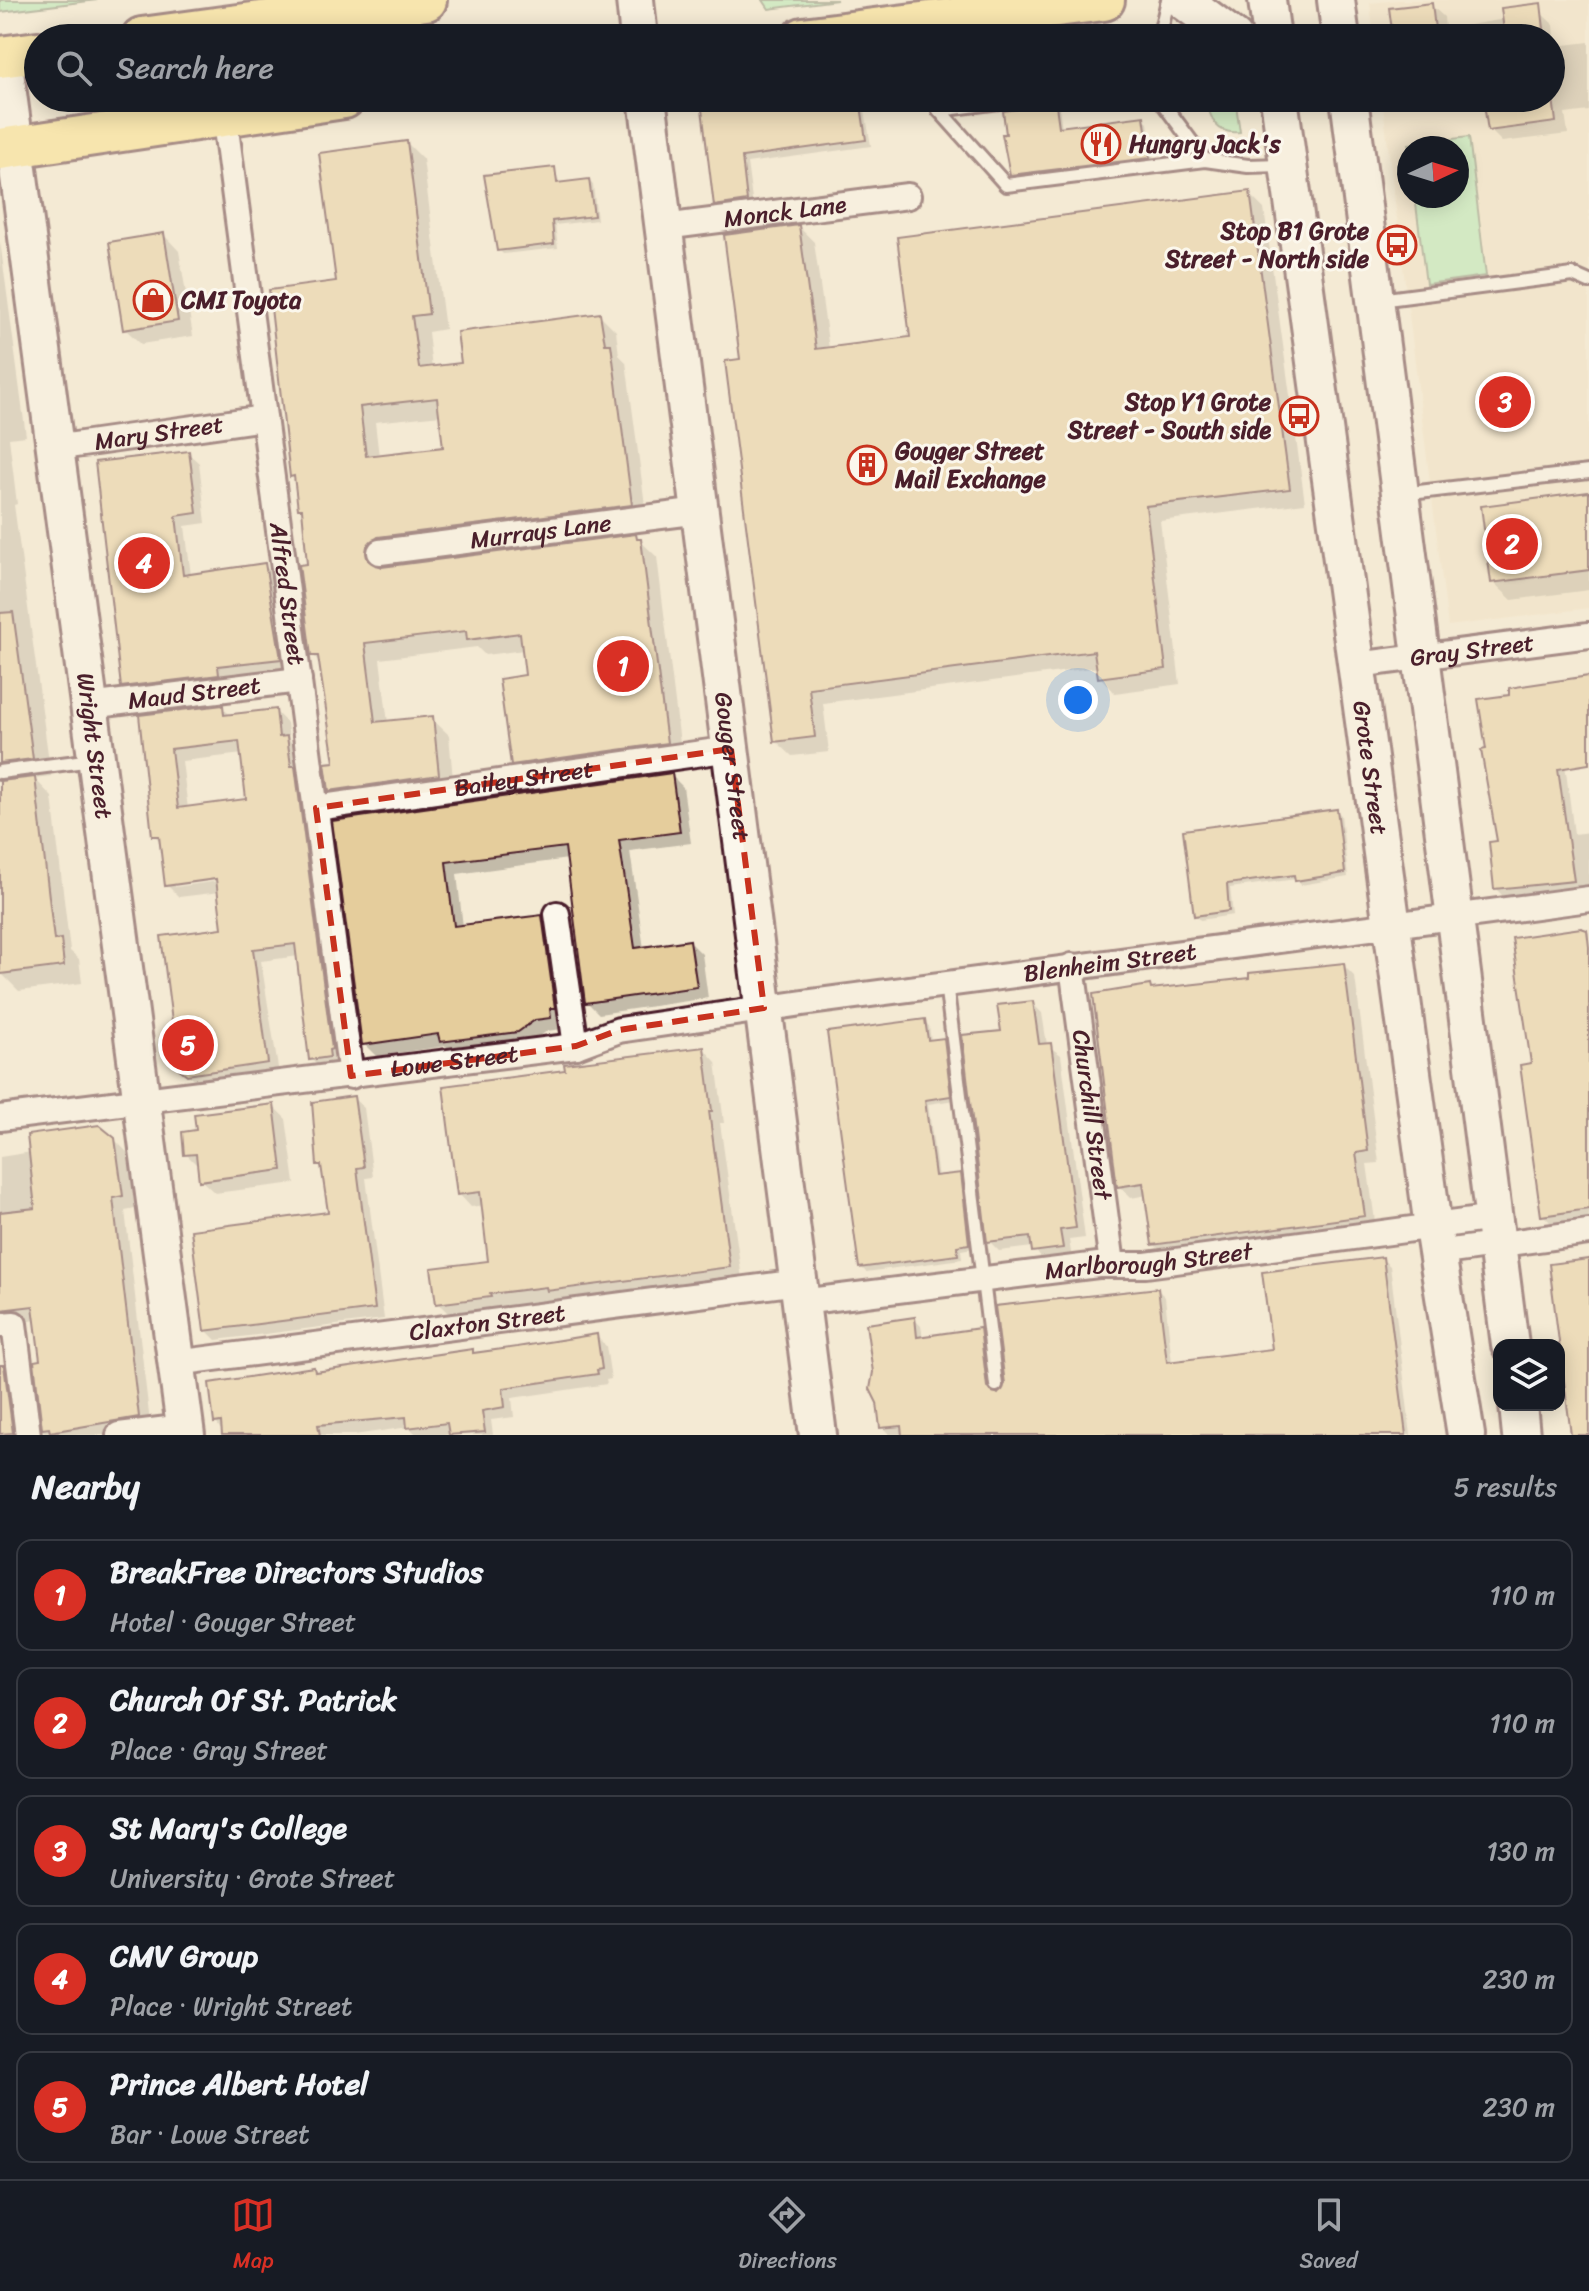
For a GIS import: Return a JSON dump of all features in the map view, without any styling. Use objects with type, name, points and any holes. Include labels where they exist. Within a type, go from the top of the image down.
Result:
[{"type":"main road","points":[[247,24],[426,0]]},
{"type":"main road","points":[[635,0],[638,24]]},
{"type":"main road","points":[[957,24],[1104,0]]},
{"type":"main road","points":[[1183,0],[1215,24]]},
{"type":"main road","points":[[1267,0],[1270,24]]},
{"type":"main road","points":[[1336,0],[1339,24]]},
{"type":"main road","name":"Wright Street","points":[[10,53],[7,148],[54,448],[185,1431]]},
{"type":"main road","points":[[7,148],[239,112]]},
{"type":"main road","name":"Gouger Street","points":[[649,112],[818,1435]]},
{"type":"main road","points":[[1271,112],[1287,156]]},
{"type":"main road","name":"Grote Street","points":[[1281,112],[1435,1240],[1466,1435]]},
{"type":"main road","points":[[1351,112],[1509,1339]]},
{"type":"main road","points":[[1519,1411],[1521,1435]]},
{"type":"street","name":"Alfred Street","points":[[224,114],[351,1076]]},
{"type":"street","name":"Monck Lane","points":[[664,227],[908,196]]},
{"type":"street","name":"Mary Street","points":[[54,448],[264,418]]},
{"type":"street","name":"Murrays Lane","points":[[380,552],[700,511]]},
{"type":"street","name":"Gray Street","points":[[1357,665],[1589,635]]},
{"type":"street","name":"Maud Street","points":[[89,706],[299,680]]},
{"type":"street","name":"Bailey Street","points":[[316,808],[731,749]]},
{"type":"street","name":"Blenheim Street","points":[[764,1008],[1589,899]]},
{"type":"street","points":[[557,914],[576,1046]]},
{"type":"street","name":"Churchill Street","points":[[1072,966],[1112,1264]]},
{"type":"street","name":"Lowe Street","points":[[0,1118],[576,1046],[619,1030],[764,1008]]},
{"type":"street","name":"Marlborough Street","points":[[800,1292],[984,1279],[1112,1264],[1146,1265],[1495,1232],[1589,1232]]},
{"type":"street","name":"Claxton Street","points":[[176,1363],[800,1292]]},
{"type":"street","points":[[0,1325],[14,1324],[28,1435]]},
{"type":"street","points":[[119,1435],[185,1431]]},
{"type":"lane","points":[[1162,24],[1168,0]]},
{"type":"lane","points":[[944,112],[1006,185],[1205,160],[1248,166],[1287,156]]},
{"type":"lane","points":[[1169,112],[1205,160]]},
{"type":"lane","points":[[1376,300],[1573,275],[1589,282]]},
{"type":"lane","points":[[1401,494],[1589,472]]},
{"type":"lane","points":[[0,772],[96,760]]},
{"type":"lane","points":[[946,983],[996,1385]]},
{"type":"highlighted area","points":[[731,749],[764,1008],[619,1030],[576,1046],[351,1076],[316,808]]},
{"type":"shaded area","points":[[1399,0],[1589,0],[1589,608],[1448,626],[1384,112],[1565,112],[1565,24],[1372,24],[1370,3]]},
{"type":"green space","points":[[0,0],[97,0],[0,12]]},
{"type":"green space","points":[[763,0],[837,0],[769,9]]},
{"type":"green space","points":[[1210,112],[1237,112],[1240,132],[1225,131],[1212,119]]},
{"type":"green space","points":[[1469,137],[1486,276],[1426,284],[1416,208],[1469,208]]},
{"type":"building","points":[[1432,3],[1434,24],[1391,24],[1389,8]]},
{"type":"building","points":[[1541,3],[1543,24],[1503,24],[1501,8]]},
{"type":"building","points":[[702,112],[862,112],[866,140],[742,157],[747,201],[714,206]]},
{"type":"building","points":[[1003,112],[1057,112],[1059,127],[1144,116],[1150,158],[1010,175],[1002,134],[1006,134]]},
{"type":"building","points":[[1485,112],[1555,112],[1556,122],[1488,131]]},
{"type":"building","points":[[407,141],[429,314],[412,316],[419,368],[461,363],[457,332],[600,313],[605,344],[611,344],[632,505],[378,537],[367,546],[368,560],[382,567],[636,534],[637,539],[641,539],[667,743],[511,765],[499,679],[525,675],[520,633],[467,640],[466,631],[365,643],[375,722],[433,716],[439,775],[329,791],[325,763],[334,762],[318,656],[311,656],[299,565],[307,564],[302,509],[298,509],[294,476],[290,477],[269,290],[336,281],[319,153]],"holes":[[[437,398],[443,447],[366,456],[360,407]]]},
{"type":"building","points":[[555,167],[557,183],[589,179],[594,216],[552,221],[554,244],[497,251],[484,175]]},
{"type":"building","points":[[1250,191],[1290,489],[1146,506],[1166,669],[1098,678],[1094,651],[809,688],[815,737],[774,742],[725,361],[740,359],[724,235],[799,225],[816,349],[910,337],[897,237]]},
{"type":"building","points":[[164,233],[178,321],[123,330],[109,242]]},
{"type":"building","points":[[189,451],[197,513],[176,516],[183,575],[265,563],[281,659],[218,666],[219,675],[121,687],[95,462]]},
{"type":"building","points":[[1589,492],[1589,570],[1491,583],[1481,506]]},
{"type":"building","points":[[13,612],[33,759],[0,763],[0,613]]},
{"type":"building","points":[[1589,676],[1589,764],[1558,769],[1574,881],[1494,889],[1489,842],[1497,841],[1481,750],[1486,749],[1478,699],[1509,695],[1509,688]]},
{"type":"building","points":[[223,705],[224,715],[276,709],[279,737],[287,736],[291,766],[295,766],[332,1049],[329,1050],[330,1057],[309,1060],[295,944],[253,949],[268,1063],[187,1075],[178,1068],[161,936],[222,928],[216,879],[165,886],[159,836],[152,836],[139,715]],"holes":[[[239,741],[246,799],[178,808],[171,749]]]},
{"type":"building","points":[[672,773],[680,832],[619,840],[635,948],[690,940],[697,987],[585,1003],[565,847],[446,862],[454,926],[542,915],[555,1008],[550,1008],[551,1018],[535,1020],[518,1032],[440,1042],[438,1034],[362,1045],[332,821]]},
{"type":"building","points":[[35,777],[54,940],[61,939],[64,966],[0,974],[0,781]]},
{"type":"building","points":[[1337,809],[1345,873],[1295,881],[1294,875],[1227,884],[1229,911],[1194,916],[1183,830]]},
{"type":"building","points":[[1581,928],[1587,930],[1589,947],[1589,1209],[1541,1216],[1520,1065],[1531,1063],[1512,938]]},
{"type":"building","points":[[1344,963],[1368,1151],[1356,1153],[1365,1216],[1152,1245],[1143,1183],[1117,1187],[1093,994],[1150,985],[1151,989],[1249,978],[1249,973]]},
{"type":"building","points":[[1033,1001],[1039,1044],[1051,1043],[1076,1228],[1060,1230],[1063,1248],[1032,1252],[1030,1237],[987,1242],[962,1035],[1001,1031],[997,1005]]},
{"type":"building","points":[[925,1019],[928,1040],[944,1038],[951,1096],[925,1100],[935,1176],[961,1173],[969,1244],[957,1246],[958,1255],[859,1268],[827,1032]]},
{"type":"building","points":[[704,1047],[712,1111],[709,1111],[730,1267],[547,1291],[546,1287],[490,1294],[491,1297],[436,1304],[431,1268],[488,1261],[480,1192],[457,1195],[443,1086],[565,1070],[564,1064]]},
{"type":"building","points":[[354,1096],[364,1167],[357,1168],[375,1309],[204,1331],[191,1230],[328,1212],[321,1165],[317,1165],[312,1102]]},
{"type":"building","points":[[274,1104],[282,1170],[199,1181],[196,1154],[184,1155],[182,1132],[196,1130],[194,1114]]},
{"type":"building","points":[[99,1125],[115,1138],[123,1196],[113,1198],[139,1417],[50,1432],[49,1428],[42,1429],[34,1361],[40,1360],[33,1306],[0,1310],[0,1212],[35,1208],[27,1135]]},
{"type":"building","points":[[1383,1257],[1406,1435],[902,1435],[901,1426],[880,1428],[877,1403],[870,1389],[873,1372],[866,1324],[915,1317],[917,1337],[980,1328],[987,1387],[998,1394],[1005,1384],[995,1306],[1158,1288],[1167,1362],[1272,1349],[1262,1272]]},
{"type":"building","points":[[1589,1259],[1589,1435],[1571,1435],[1565,1388],[1565,1339],[1559,1339],[1549,1264]]},
{"type":"building","points":[[597,1334],[602,1369],[597,1370],[598,1374],[503,1388],[505,1407],[482,1411],[485,1432],[449,1435],[447,1423],[407,1428],[406,1417],[318,1425],[320,1435],[222,1435],[221,1422],[214,1423],[209,1383],[314,1367],[315,1372],[473,1349],[473,1353]]},
{"type":"building","points":[[0,1365],[4,1365],[13,1433],[0,1434]]},
{"type":"place","name":"Hungry Jack's","points":[[1101,144]]},
{"type":"place","name":"Stop B1 Grote Street - North side","points":[[1397,245]]},
{"type":"place","name":"CMI Toyota","points":[[153,300]]},
{"type":"place","name":"St Mary's College","points":[[1505,402]]},
{"type":"place","name":"Stop Y1 Grote Street - South side","points":[[1299,416]]},
{"type":"place","name":"Gouger Street Mail Exchange","points":[[867,465]]},
{"type":"place","name":"Church Of St. Patrick","points":[[1512,544]]},
{"type":"place","name":"CMV Group","points":[[144,563]]},
{"type":"place","name":"BreakFree Directors Studios","points":[[623,666]]},
{"type":"place","name":"Prince Albert Hotel","points":[[188,1045]]}]
